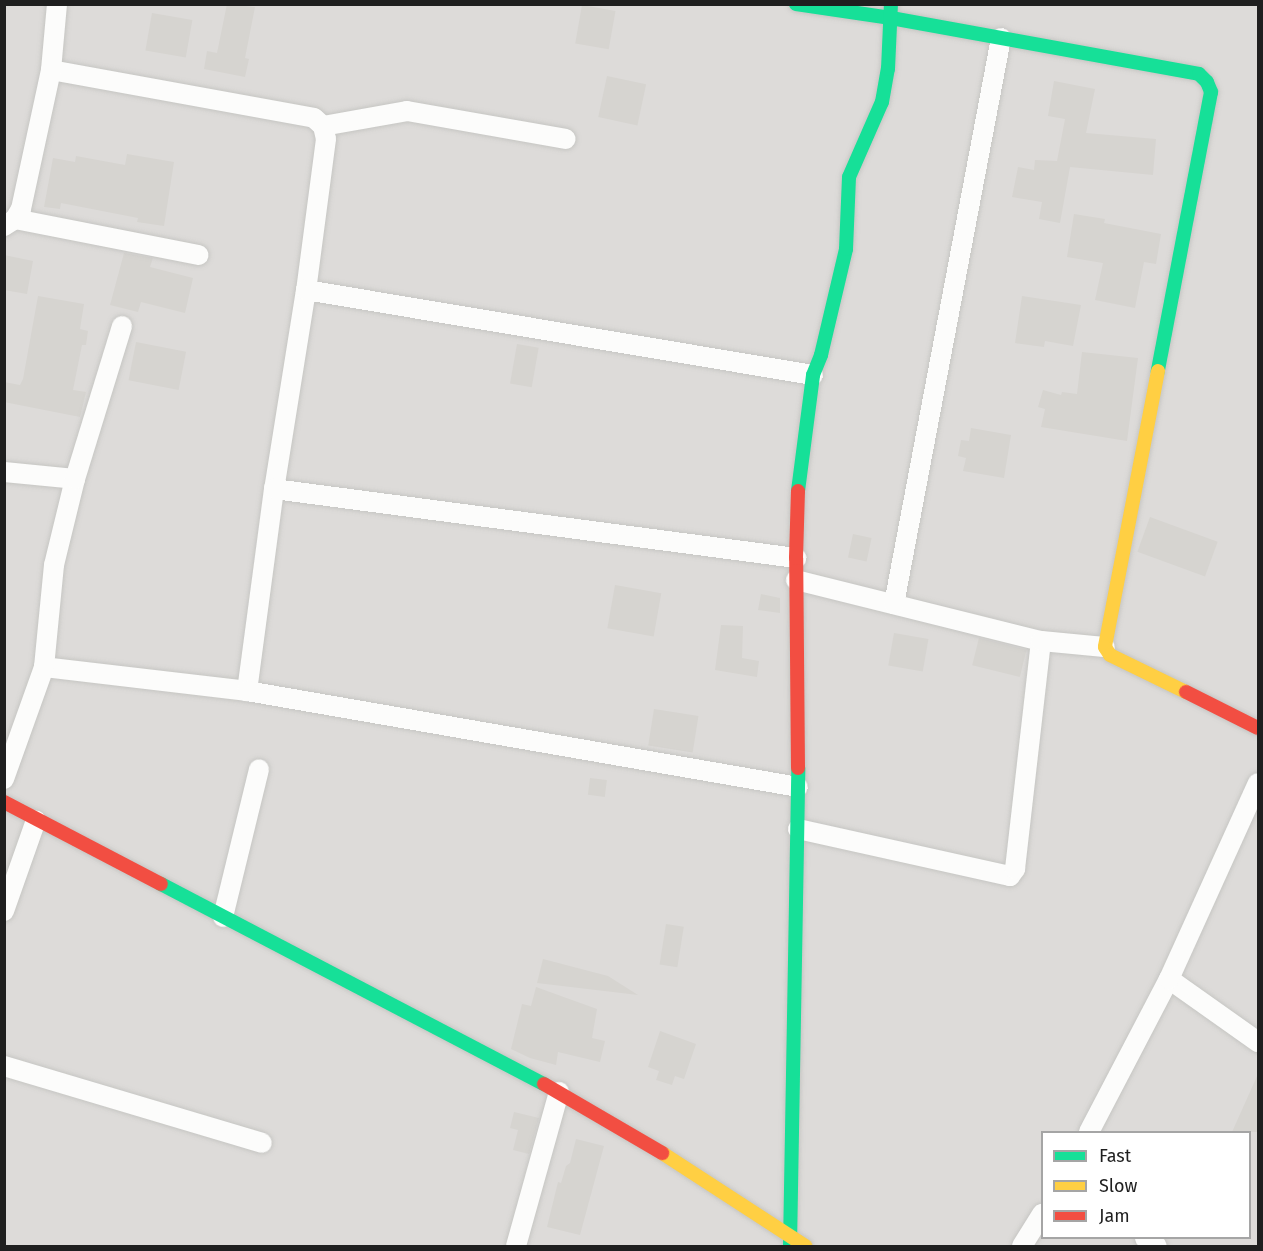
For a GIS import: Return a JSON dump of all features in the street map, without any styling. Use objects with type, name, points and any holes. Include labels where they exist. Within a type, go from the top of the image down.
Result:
[{"type":"street","points":[[10,223],[21,210],[51,70],[57,4]]},
{"type":"street","points":[[796,4],[891,11],[1001,38],[1199,74],[1208,82],[1211,92],[1105,648],[1110,655],[1258,728]]},
{"type":"street","points":[[791,1243],[798,829],[796,558],[799,475],[813,375],[821,355],[845,257],[849,177],[882,102],[888,69],[891,11]]},
{"type":"street","points":[[894,604],[1001,38]]},
{"type":"street","points":[[51,70],[314,118],[323,126],[326,139],[306,290],[274,489],[247,691]]},
{"type":"street","points":[[323,126],[407,111],[566,139]]},
{"type":"street","points":[[10,223],[198,255]]},
{"type":"street","points":[[306,290],[813,375]]},
{"type":"street","points":[[4,779],[44,667],[54,565],[75,479],[122,326]]},
{"type":"street","points":[[4,472],[75,479]]},
{"type":"street","points":[[274,489],[796,558]]},
{"type":"street","points":[[796,580],[1041,641],[1105,648]]},
{"type":"street","points":[[798,829],[1010,876],[1015,869],[1041,641]]},
{"type":"street","points":[[44,667],[247,691],[798,787]]},
{"type":"street","points":[[223,917],[259,769]]},
{"type":"street","points":[[1090,1131],[1169,979],[1257,789]]},
{"type":"street","points":[[4,802],[559,1092],[650,1145],[791,1243],[806,1246]]},
{"type":"street","points":[[4,910],[36,820]]},
{"type":"street","points":[[1169,979],[1258,1042]]},
{"type":"street","points":[[4,1066],[262,1143]]},
{"type":"street","points":[[516,1246],[559,1092]]},
{"type":"street","points":[[1022,1246],[1041,1216]]},
{"type":"shaded area","points":[[5,5],[1258,5],[1258,1246],[5,1246]]},
{"type":"building","points":[[227,4],[255,7],[245,58],[249,59],[245,77],[204,69],[207,51],[217,53]]},
{"type":"building","points":[[582,5],[615,11],[609,49],[575,43]]},
{"type":"building","points":[[152,13],[192,20],[186,58],[145,50]]},
{"type":"building","points":[[607,76],[646,84],[637,125],[598,117]]},
{"type":"building","points":[[1054,81],[1095,89],[1086,133],[1156,139],[1153,175],[1070,167],[1060,223],[1039,219],[1042,202],[1012,197],[1018,167],[1034,170],[1035,160],[1057,161],[1065,119],[1048,116]]},
{"type":"building","points":[[127,154],[174,162],[164,226],[137,222],[138,218],[61,203],[60,209],[44,207],[53,158],[75,162],[76,156],[125,165]]},
{"type":"building","points":[[1074,214],[1105,219],[1104,223],[1161,234],[1156,264],[1144,262],[1135,308],[1095,300],[1103,263],[1067,257]]},
{"type":"building","points":[[124,253],[153,258],[150,267],[193,278],[185,313],[141,302],[138,312],[110,305]]},
{"type":"building","points":[[4,255],[33,261],[27,294],[4,290]]},
{"type":"building","points":[[38,296],[84,304],[80,329],[88,331],[86,345],[82,345],[73,390],[86,392],[80,417],[4,402],[4,382],[20,385],[23,379]]},
{"type":"building","points":[[1022,296],[1081,305],[1073,346],[1045,341],[1044,347],[1015,343]]},
{"type":"building","points":[[136,342],[186,352],[179,390],[129,380]]},
{"type":"building","points":[[517,344],[539,348],[532,387],[510,383]]},
{"type":"building","points":[[1082,352],[1138,358],[1127,441],[1041,427],[1045,409],[1038,407],[1043,390],[1061,395],[1062,392],[1077,394]]},
{"type":"building","points":[[971,428],[1011,435],[1004,478],[963,471],[966,458],[958,456],[961,440],[969,441]]},
{"type":"building","points":[[1150,517],[1218,542],[1205,576],[1137,552]]},
{"type":"building","points":[[853,534],[872,538],[867,561],[848,557]]},
{"type":"building","points":[[615,585],[661,593],[654,636],[607,628]]},
{"type":"building","points":[[761,594],[780,598],[780,613],[758,610]]},
{"type":"building","points":[[721,625],[743,626],[742,658],[759,661],[757,677],[715,670]]},
{"type":"building","points":[[894,633],[928,639],[923,672],[888,665]]},
{"type":"building","points":[[979,638],[1027,650],[1020,677],[972,665]]},
{"type":"building","points":[[654,709],[698,716],[693,753],[648,746]]},
{"type":"building","points":[[590,778],[607,780],[605,797],[588,795]]},
{"type":"building","points":[[666,924],[684,927],[677,967],[660,964]]},
{"type":"building","points":[[543,959],[608,976],[638,995],[537,983]]},
{"type":"building","points":[[536,987],[597,1009],[592,1038],[605,1041],[600,1062],[558,1052],[556,1065],[530,1058],[511,1049],[522,1004],[531,1006]]},
{"type":"building","points":[[660,1031],[696,1044],[684,1079],[675,1076],[672,1085],[656,1080],[659,1071],[648,1067]]},
{"type":"building","points":[[1258,1074],[1258,1132],[1232,1131]]},
{"type":"building","points":[[514,1112],[539,1118],[529,1154],[513,1150],[518,1130],[510,1128]]},
{"type":"building","points":[[576,1139],[604,1146],[580,1235],[547,1227],[558,1182],[561,1183],[566,1166],[570,1163]]},
{"type":"traffic: fast","points":[[796,4],[891,18],[1199,74],[1207,82],[1211,92],[1158,371]]},
{"type":"traffic: fast","points":[[798,491],[813,375],[821,355],[846,249],[849,177],[882,102],[888,69],[891,4]]},
{"type":"traffic: fast","points":[[790,1246],[798,768]]},
{"type":"traffic: fast","points":[[161,884],[544,1084]]},
{"type":"traffic: slow","points":[[1158,371],[1105,647],[1110,655],[1186,692]]},
{"type":"traffic: slow","points":[[662,1153],[805,1246]]},
{"type":"traffic: jam","points":[[798,491],[796,558],[798,768]]},
{"type":"traffic: jam","points":[[1186,692],[1258,728]]},
{"type":"traffic: jam","points":[[4,802],[161,884]]},
{"type":"traffic: jam","points":[[544,1084],[662,1153]]}]
